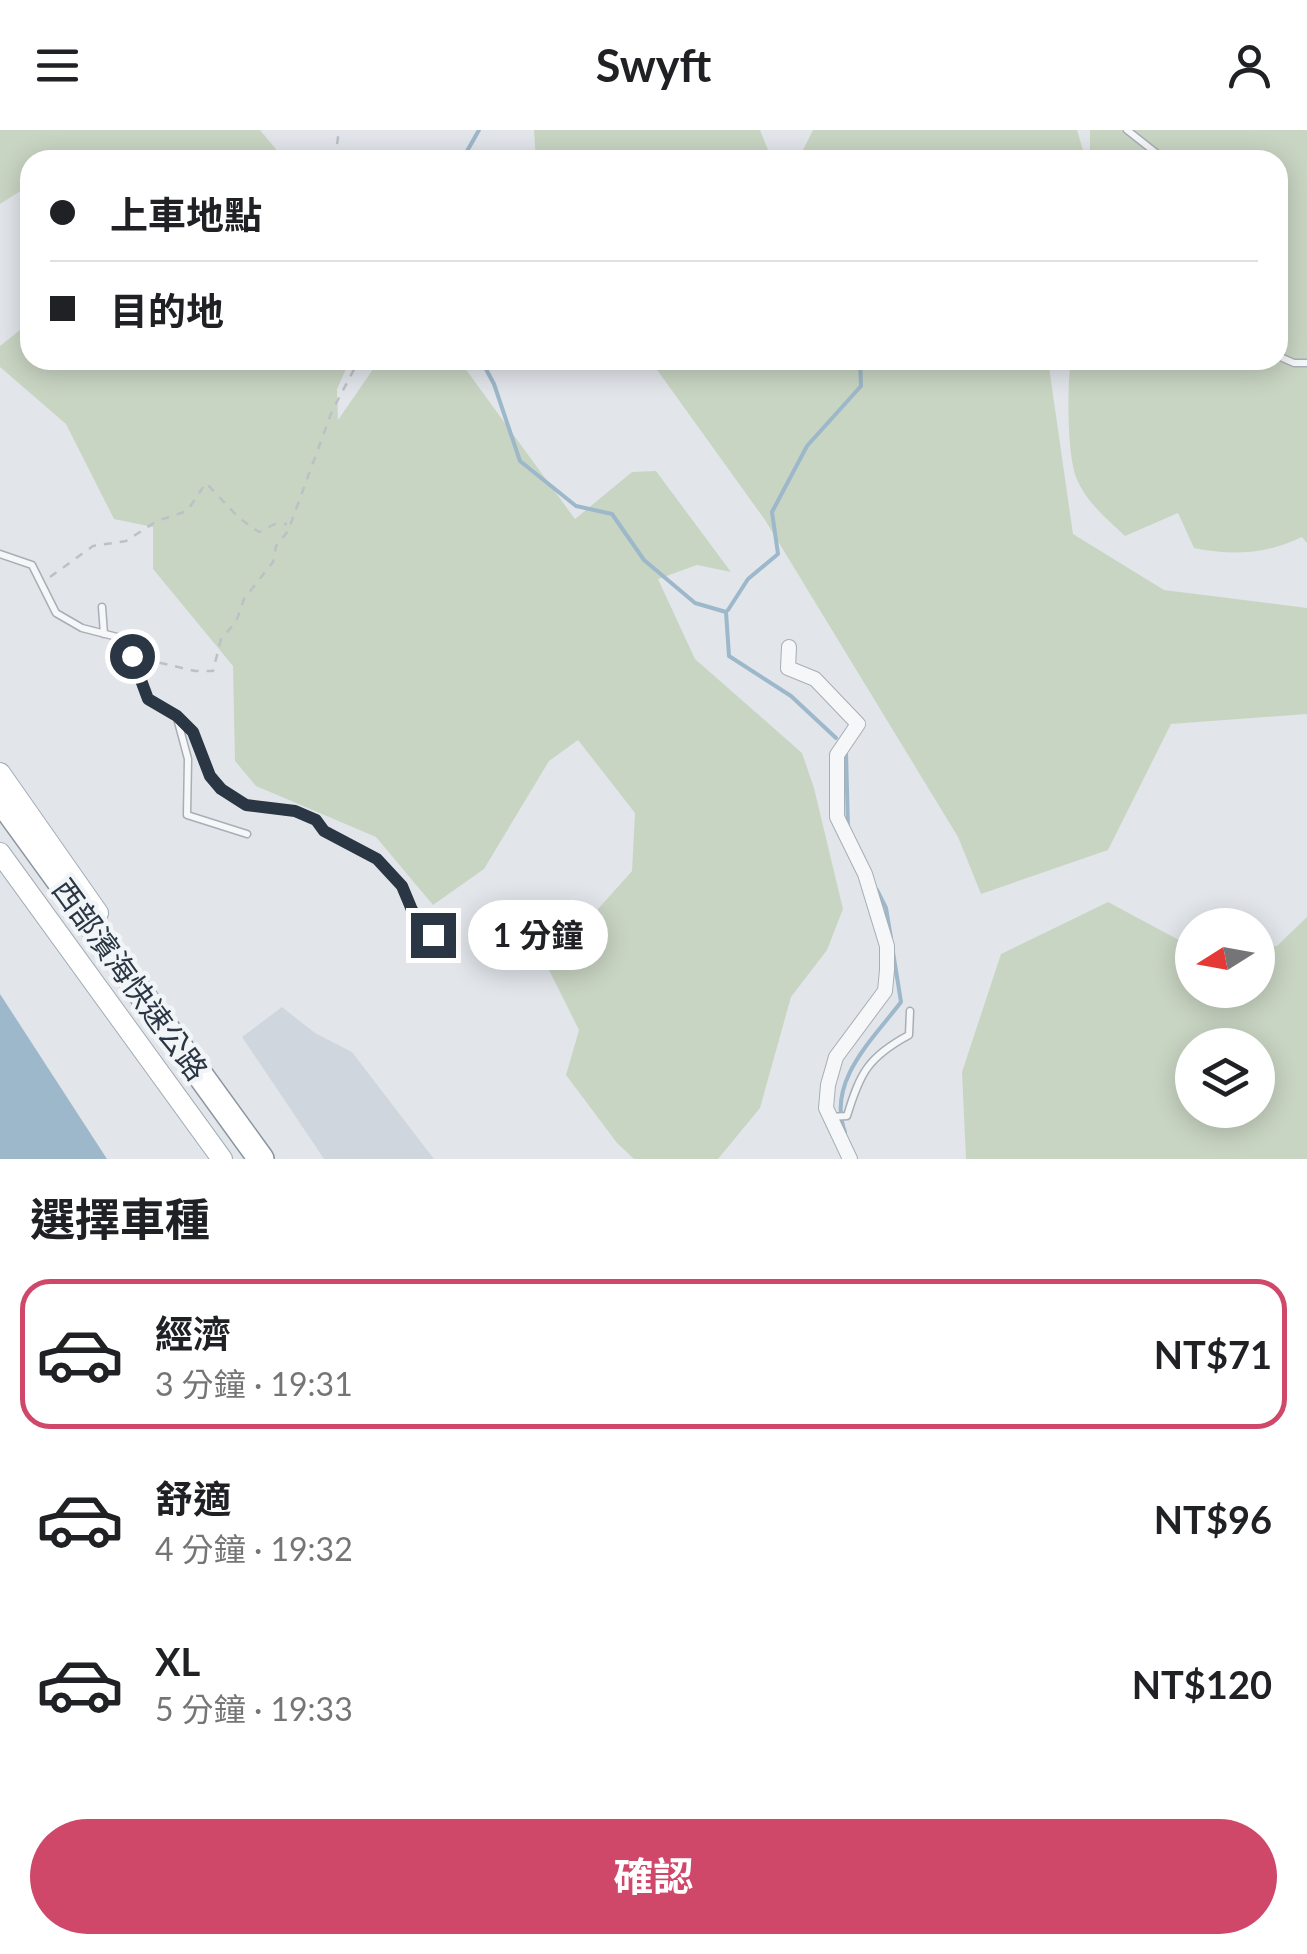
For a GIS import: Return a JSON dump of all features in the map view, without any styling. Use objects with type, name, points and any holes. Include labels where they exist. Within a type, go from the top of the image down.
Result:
[{"type":"highway","points":[[0,790],[7,835]]},
{"type":"highway","name":"西部濱海快速公路","points":[[0,799],[7,835],[242,1159]]},
{"type":"highway","name":"西部濱海快速公路","points":[[7,835],[262,1159]]},
{"type":"main road","points":[[0,773],[272,1159]]},
{"type":"main road","points":[[7,835],[222,1159]]},
{"type":"street","points":[[790,647],[788,668],[815,678],[858,724],[836,756],[837,817],[864,874],[887,946],[884,992],[836,1057],[828,1086],[826,1108],[850,1159]]},
{"type":"lane","points":[[1126,130],[1153,150]]},
{"type":"lane","points":[[0,554],[32,566],[56,613],[82,628],[121,638],[148,699],[177,716],[193,732],[210,776],[221,789],[246,805],[295,811],[316,820],[324,831],[377,859],[402,886],[412,910],[433,935]]},
{"type":"lane","points":[[102,607],[104,634]]},
{"type":"lane","points":[[177,716],[188,759],[187,815],[247,834]]},
{"type":"lane","points":[[831,1117],[847,1116],[866,1064],[908,1035],[910,1011]]},
{"type":"path","points":[[132,656],[195,672],[213,671],[221,639],[236,622],[244,599],[274,562],[276,546],[289,524],[332,411],[354,370]]},
{"type":"path","points":[[41,582],[93,546],[126,541],[156,521],[187,510],[206,483],[239,518],[259,532],[275,524],[289,524]]},
{"type":"shaded area","points":[[282,1007],[315,1033],[352,1052],[434,1159],[324,1159],[242,1037]]},
{"type":"green space","points":[[0,130],[260,130],[277,150],[20,150],[20,191],[0,204]]},
{"type":"green space","points":[[534,130],[760,130],[768,150],[535,150]]},
{"type":"green space","points":[[813,130],[1077,130],[1083,150],[803,150]]},
{"type":"green space","points":[[1090,130],[1307,130],[1307,543],[1302,537],[1276,547],[1236,553],[1194,548],[1178,513],[1125,536],[1080,486],[1069,436],[1070,370],[1288,370],[1288,150],[1090,150]]},
{"type":"green space","points":[[20,330],[20,370],[346,370],[337,389],[338,420],[372,370],[466,370],[575,519],[632,472],[656,471],[731,572],[697,565],[658,579],[695,659],[802,753],[843,909],[827,950],[791,997],[760,1108],[718,1159],[634,1159],[617,1143],[566,1075],[579,1030],[547,966],[632,871],[635,813],[578,740],[549,761],[484,869],[433,905],[376,837],[256,786],[235,761],[233,666],[153,569],[153,527],[114,519],[66,424],[0,367],[0,346]]},
{"type":"green space","points":[[657,370],[1049,370],[1073,534],[1164,590],[1307,608],[1307,714],[1171,724],[1108,850],[981,894],[958,837],[765,520]]},
{"type":"green space","points":[[1108,902],[1175,938],[1175,1008],[1275,1008],[1275,946],[1307,917],[1307,1159],[966,1159],[962,1072],[1001,954]]},
{"type":"water","points":[[0,994],[107,1159],[0,1159]]},
{"type":"waterway","points":[[468,150],[479,130]]},
{"type":"waterway","points":[[486,370],[520,461],[576,506],[612,514],[644,560],[695,603],[726,612],[729,656],[791,696],[836,738]]},
{"type":"waterway","points":[[728,610],[748,579],[778,554],[772,512],[807,446],[861,386],[860,370]]},
{"type":"waterway","points":[[846,752],[848,828]]},
{"type":"waterway","points":[[877,890],[886,908],[891,938]]},
{"type":"waterway","points":[[845,1132],[841,1114],[847,1079],[866,1046],[901,1002],[893,952]]},
{"type":"route","points":[[132,656],[148,699],[177,716],[193,732],[210,776],[221,789],[246,805],[295,811],[316,820],[324,831],[377,859],[402,886],[412,910],[433,935]]}]
